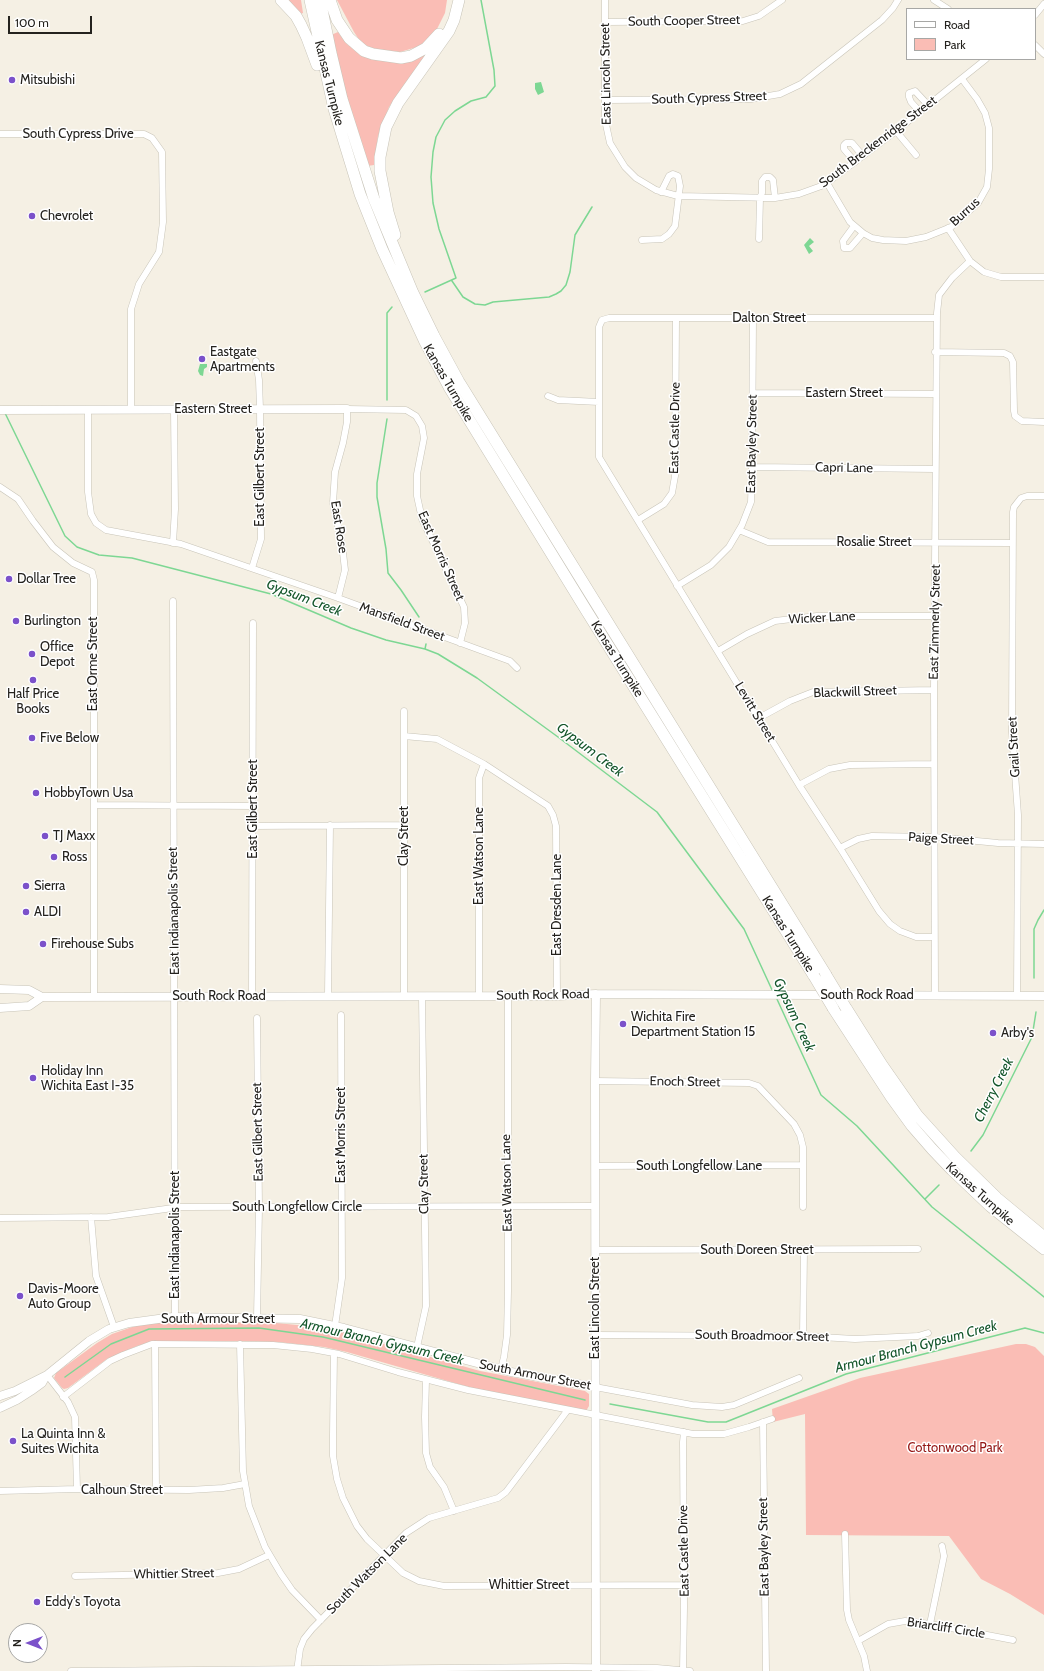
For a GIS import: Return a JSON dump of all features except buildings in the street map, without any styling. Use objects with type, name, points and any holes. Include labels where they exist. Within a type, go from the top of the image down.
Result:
[{"type":"highway","points":[[281,0],[296,16],[308,38],[334,109]]},
{"type":"highway","name":"Kansas Turnpike","points":[[310,0],[334,109],[360,194],[382,249],[421,335],[449,387],[594,624],[833,1008],[891,1097],[912,1126],[952,1170],[990,1206],[1044,1249]]},
{"type":"highway","name":"Kansas Turnpike","points":[[320,0],[331,53],[357,150],[374,199],[413,293],[459,382],[882,1065],[921,1120],[966,1168],[991,1193],[1044,1237]]},
{"type":"highway","points":[[330,0],[342,30],[356,46],[373,54],[401,58],[426,48],[433,42],[446,24],[450,15],[453,0]]},
{"type":"highway","points":[[413,293],[408,272],[388,212],[381,177],[380,157],[386,127],[398,103],[449,31],[454,20],[458,0]]},
{"type":"street","name":"East Lincoln Street","points":[[605,0],[605,120],[608,137],[613,149],[625,167]]},
{"type":"street","name":"South Cooper Street","points":[[605,22],[743,21],[759,16],[782,0]]},
{"type":"street","name":"South Cypress Street","points":[[605,100],[751,99],[780,94],[801,84],[882,20],[898,0]]},
{"type":"street","points":[[934,0],[946,8]]},
{"type":"street","points":[[1036,13],[1044,4]]},
{"type":"street","points":[[1036,46],[1044,54]]},
{"type":"street","name":"South Breckenridge Street","points":[[625,167],[643,183],[661,192],[678,196],[775,198],[799,194],[828,183],[985,60]]},
{"type":"street","name":"Burrus","points":[[828,183],[847,218],[863,233],[883,240],[906,241],[926,237],[948,228],[978,203],[987,187],[989,169],[989,128],[985,113],[977,99],[962,79]]},
{"type":"street","points":[[920,112],[911,102],[909,93],[915,91],[928,105]]},
{"type":"street","points":[[896,131],[916,155]]},
{"type":"street","name":"South Cypress Drive","points":[[0,134],[144,134],[152,138],[162,152],[163,222],[159,252],[139,284],[132,310],[131,410]]},
{"type":"street","points":[[854,162],[844,149],[846,142],[852,143],[863,156]]},
{"type":"street","points":[[642,240],[661,239],[672,231],[676,221],[680,180],[678,176],[675,174],[669,176],[661,192]]},
{"type":"street","points":[[759,239],[760,198],[762,193],[762,181],[766,176],[770,177],[772,180],[775,198]]},
{"type":"street","points":[[854,226],[843,241],[844,248],[850,248],[863,233]]},
{"type":"street","points":[[948,228],[970,261],[984,272],[1001,278],[1044,277]]},
{"type":"street","name":"East Zimmerly Street","points":[[935,996],[934,616],[936,542],[936,318],[940,295],[952,278],[970,261]]},
{"type":"street","name":"Dalton Street","points":[[599,402],[599,327],[602,320],[609,318],[936,318]]},
{"type":"street","name":"East Castle Drive","points":[[638,520],[664,504],[672,493],[675,476],[676,318]]},
{"type":"street","name":"East Bayley Street","points":[[677,586],[711,565],[729,547],[739,530],[750,502],[753,467],[754,318]]},
{"type":"street","points":[[935,352],[1004,353],[1010,356],[1013,362],[1015,416],[1022,421],[1044,422]]},
{"type":"street","name":"East Gilbert Street","points":[[252,568],[261,539],[260,409],[259,380],[256,361]]},
{"type":"street","name":"Eastern Street","points":[[753,393],[935,394]]},
{"type":"street","points":[[548,396],[558,400],[599,402]]},
{"type":"street","name":"Levitt Street","points":[[599,402],[598,456],[799,785],[879,912],[890,924],[900,931],[916,937],[934,937]]},
{"type":"street","points":[[173,543],[175,509],[174,409]]},
{"type":"street","name":"East Rose","points":[[338,598],[345,570],[342,544],[333,503],[335,472],[343,443],[347,422],[347,409]]},
{"type":"street","name":"Eastern Street","points":[[0,410],[406,410],[416,416],[420,422]]},
{"type":"street","name":"Mansfield Street","points":[[88,410],[88,492],[91,514],[96,523],[106,530],[173,543],[252,568],[510,661],[517,668]]},
{"type":"street","name":"East Morris Street","points":[[420,422],[424,438],[417,474],[417,496],[422,519],[464,607],[465,623],[460,643]]},
{"type":"street","name":"Capri Lane","points":[[753,467],[935,469]]},
{"type":"street","name":"East Orme Street","points":[[0,487],[18,499],[53,547],[73,563],[92,572],[94,580],[94,997]]},
{"type":"street","name":"Grail Street","points":[[1018,996],[1018,815],[1012,732],[1012,543],[1014,507],[1018,500],[1027,496],[1044,496]]},
{"type":"street","name":"Rosalie Street","points":[[739,530],[768,542],[1012,543]]},
{"type":"street","name":"East Indianapolis Street","points":[[172,601],[175,996],[175,1317]]},
{"type":"street","name":"Wicker Lane","points":[[718,651],[747,634],[775,621],[817,616],[934,616]]},
{"type":"street","name":"East Gilbert Street","points":[[252,995],[254,806],[253,624]]},
{"type":"street","name":"Blackwill Street","points":[[759,718],[790,701],[813,692],[934,690]]},
{"type":"street","name":"Clay Street","points":[[404,711],[404,996]]},
{"type":"street","points":[[404,736],[437,739],[484,764]]},
{"type":"street","name":"East Dresden Lane","points":[[484,764],[548,806],[553,815],[556,826],[557,996]]},
{"type":"street","name":"East Watson Lane","points":[[478,996],[479,778],[484,764]]},
{"type":"street","points":[[799,785],[829,769],[850,765],[934,764]]},
{"type":"street","points":[[94,805],[254,806]]},
{"type":"street","points":[[328,996],[330,825]]},
{"type":"street","points":[[253,826],[404,825]]},
{"type":"street","name":"Paige Street","points":[[840,848],[872,836],[1044,844]]},
{"type":"street","name":"South Rock Road","points":[[0,989],[29,990],[42,997],[252,995],[557,996],[596,994],[1044,996]]},
{"type":"street","name":"East Lincoln Street","points":[[596,994],[596,1670]]},
{"type":"street","name":"Clay Street","points":[[418,1347],[426,1306],[422,996]]},
{"type":"street","name":"East Watson Lane","points":[[500,1369],[504,1357],[507,1335],[508,996]]},
{"type":"street","name":"South Rock Road","points":[[0,1008],[29,1006],[42,997]]},
{"type":"street","name":"East Morris Street","points":[[335,1326],[342,1278],[341,1015]]},
{"type":"street","name":"East Gilbert Street","points":[[257,1018],[259,1208],[257,1318]]},
{"type":"street","name":"Enoch Street","points":[[595,1081],[748,1083],[758,1086],[797,1129],[803,1147],[803,1165]]},
{"type":"street","points":[[803,1165],[803,1206]]},
{"type":"street","name":"South Longfellow Lane","points":[[595,1166],[803,1165]]},
{"type":"street","name":"South Longfellow Circle","points":[[0,1218],[108,1217],[175,1207],[342,1208],[595,1206]]},
{"type":"street","points":[[91,1217],[96,1276],[114,1327]]},
{"type":"street","name":"South Doreen Street","points":[[595,1250],[918,1249]]},
{"type":"street","points":[[803,1336],[804,1250]]},
{"type":"street","name":"South Armour Street","points":[[0,1396],[15,1391],[47,1375],[88,1341],[114,1327],[129,1323],[175,1317],[300,1319],[335,1326],[500,1369],[692,1405],[734,1405],[799,1378]]},
{"type":"street","name":"South Broadmoor Street","points":[[595,1335],[803,1336],[855,1339],[918,1336],[928,1333]]},
{"type":"street","points":[[155,1344],[156,1490]]},
{"type":"street","name":"South Armour Street","points":[[63,1397],[110,1361],[123,1354],[155,1344],[273,1345],[334,1353],[426,1380],[468,1390],[567,1411],[703,1435],[724,1434],[772,1419]]},
{"type":"street","points":[[240,1344],[241,1415],[245,1484],[249,1506],[258,1532],[269,1555],[292,1590],[321,1620]]},
{"type":"street","points":[[334,1353],[333,1456],[337,1479],[357,1526],[367,1539],[384,1556]]},
{"type":"street","points":[[47,1375],[72,1409],[75,1417],[77,1489]]},
{"type":"street","name":"South Armour Street","points":[[0,1408],[31,1391],[42,1383],[47,1375]]},
{"type":"street","points":[[426,1380],[426,1453],[430,1468],[444,1487],[454,1511]]},
{"type":"street","name":"South Watson Lane","points":[[297,1670],[300,1649],[304,1639],[406,1533],[429,1518],[498,1498],[506,1492],[567,1411]]},
{"type":"street","name":"East Bayley Street","points":[[763,1422],[766,1671]]},
{"type":"street","name":"East Castle Drive","points":[[683,1671],[684,1432]]},
{"type":"street","name":"Calhoun Street","points":[[0,1491],[77,1489],[156,1490],[223,1488],[245,1484]]},
{"type":"street","points":[[846,1534],[847,1610],[849,1620],[864,1656],[867,1671]]},
{"type":"street","points":[[930,1624],[944,1556],[942,1546]]},
{"type":"street","name":"Whittier Street","points":[[75,1576],[218,1573],[239,1569],[269,1555]]},
{"type":"street","name":"Whittier Street","points":[[384,1556],[403,1573],[412,1578],[419,1581],[444,1586],[684,1585]]},
{"type":"street","name":"Briarcliff Circle","points":[[858,1641],[877,1630],[896,1622],[913,1621],[1013,1640]]},
{"type":"street","points":[[71,1671],[527,1667],[596,1670],[657,1668],[690,1671]]},
{"type":"green space","points":[[284,0],[301,0],[303,13],[297,15]]},
{"type":"green space","points":[[337,0],[447,0],[445,13],[435,33],[428,41],[417,47],[400,52],[375,49],[362,44]]},
{"type":"green space","points":[[338,32],[347,44],[356,51],[377,60],[398,61],[431,47],[389,107],[378,136],[374,165],[367,166],[342,83],[331,35]]},
{"type":"green space","points":[[165,1322],[276,1323],[339,1331],[480,1371],[585,1391],[589,1394],[589,1406],[586,1411],[479,1390],[347,1352],[324,1347],[278,1342],[241,1341],[149,1343],[137,1346],[107,1359],[68,1388],[62,1388],[54,1378],[56,1373],[112,1334],[135,1326]]},
{"type":"green space","name":"Cottonwood Park","points":[[1016,1344],[1026,1344],[1035,1347],[1044,1356],[1044,1615],[1010,1594],[981,1579],[949,1536],[806,1535],[805,1414],[773,1422],[772,1409],[860,1378]]},
{"type":"shaded area","points":[[541,82],[544,92],[538,95],[535,89],[535,83]]},
{"type":"shaded area","points":[[810,238],[814,242],[809,246],[813,251],[809,254],[804,245]]},
{"type":"shaded area","points":[[200,364],[207,364],[207,367],[204,369],[203,376],[200,375],[198,371]]},
{"type":"waterway","points":[[425,292],[456,278],[439,229],[433,203],[431,177],[436,137],[445,120],[455,111],[471,101],[486,97],[495,86],[494,70],[481,0]]},
{"type":"waterway","points":[[452,281],[463,297],[475,304],[485,305],[493,302],[549,297],[556,294],[566,285],[570,272],[575,235],[592,207]]},
{"type":"waterway","points":[[387,400],[387,313],[392,307]]},
{"type":"waterway","name":"Gypsum Creek","points":[[5,413],[65,536],[77,547],[99,555],[132,558],[271,594],[351,628],[386,640],[425,649],[438,654],[477,678],[558,737],[657,812],[744,929],[773,992]]},
{"type":"waterway","points":[[387,419],[377,483],[377,497],[386,549],[388,573],[419,617]]},
{"type":"waterway","name":"Gypsum Creek","points":[[425,649],[426,644]]},
{"type":"waterway","name":"Cherry Creek","points":[[1034,978],[1034,929],[1044,910]]},
{"type":"waterway","name":"Gypsum Creek","points":[[776,997],[821,1095],[857,1126],[932,1207],[1044,1297]]},
{"type":"waterway","name":"Cherry Creek","points":[[971,1151],[983,1135],[1032,1037],[1036,1012]]},
{"type":"waterway","name":"Cherry Creek","points":[[925,1199],[939,1185]]},
{"type":"waterway","name":"Armour Branch Gypsum Creek","points":[[65,1377],[111,1344],[149,1329],[259,1328],[323,1337],[585,1400]]},
{"type":"waterway","name":"Armour Branch Gypsum Creek","points":[[610,1404],[708,1422],[726,1422],[846,1374],[1025,1328],[1044,1333]]},
{"type":"place","name":"Mitsubishi","points":[[12,80]]},
{"type":"place","name":"Chevrolet","points":[[32,216]]},
{"type":"place","name":"Eastgate Apartments","points":[[202,359]]},
{"type":"place","name":"Dollar Tree","points":[[9,579]]},
{"type":"place","name":"Burlington","points":[[16,621]]},
{"type":"place","name":"Office Depot","points":[[32,654]]},
{"type":"place","name":"Half Price Books","points":[[33,680]]},
{"type":"place","name":"Five Below","points":[[32,738]]},
{"type":"place","name":"HobbyTown Usa","points":[[36,793]]},
{"type":"place","name":"TJ Maxx","points":[[45,836]]},
{"type":"place","name":"Ross","points":[[54,857]]},
{"type":"place","name":"Sierra","points":[[26,886]]},
{"type":"place","name":"ALDI","points":[[26,912]]},
{"type":"place","name":"Firehouse Subs","points":[[43,944]]},
{"type":"place","name":"Wichita Fire Department Station 15","points":[[623,1024]]},
{"type":"place","name":"Arby's","points":[[993,1033]]},
{"type":"place","name":"Holiday Inn Wichita East I-35","points":[[33,1078]]},
{"type":"place","name":"Davis-Moore Auto Group","points":[[20,1296]]},
{"type":"place","name":"La Quinta Inn & Suites Wichita","points":[[13,1441]]},
{"type":"place","name":"Eddy's Toyota","points":[[37,1602]]}]
